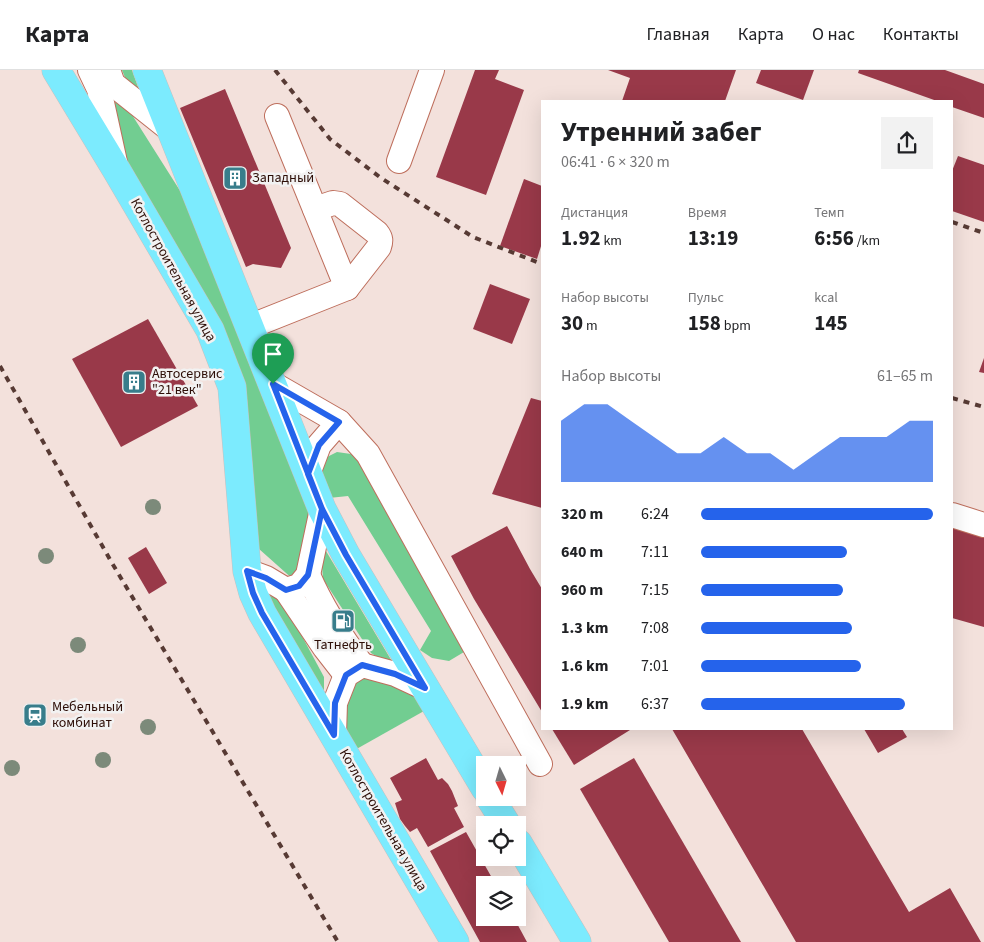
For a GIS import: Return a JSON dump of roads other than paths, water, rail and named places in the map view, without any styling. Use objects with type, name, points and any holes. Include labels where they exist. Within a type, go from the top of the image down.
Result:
[{"type":"main road","name":"Котлостроительная улица","points":[[56,70],[210,330],[232,387],[247,571],[253,593],[262,613],[455,942]]},
{"type":"main road","points":[[148,70],[322,509],[346,555],[476,773]]},
{"type":"main road","points":[[526,856],[577,942]]},
{"type":"lane","points":[[90,70],[99,89],[117,171]]},
{"type":"lane","points":[[108,70],[113,84],[172,131]]},
{"type":"lane","points":[[399,160],[432,70]]},
{"type":"lane","points":[[278,116],[347,288]]},
{"type":"lane","points":[[249,327],[347,288],[379,247],[381,237],[340,204],[333,204],[315,210]]},
{"type":"lane","points":[[273,384],[339,422],[368,454],[540,764]]},
{"type":"lane","points":[[308,474],[319,445],[339,422]]},
{"type":"lane","points":[[286,590],[299,586],[308,575],[322,509]]},
{"type":"lane","points":[[953,515],[984,525]]},
{"type":"lane","points":[[247,571],[266,578],[286,590],[325,648],[354,670],[395,674],[425,688]]},
{"type":"lane","points":[[308,575],[342,637],[354,670],[335,703],[334,735]]},
{"type":"railway","points":[[275,70],[330,139],[381,178],[473,237],[541,264]]},
{"type":"railway","points":[[953,222],[984,233]]},
{"type":"railway","points":[[0,366],[112,563],[338,942]]},
{"type":"railway","points":[[953,398],[984,407]]},
{"type":"place","name":"Западный","points":[[235,178]]},
{"type":"place","name":"Автосервис \"21 век\"","points":[[134,382]]},
{"type":"place","name":"Татнефть","points":[[343,621]]},
{"type":"place","name":"Мебельный комбинат","points":[[35,715]]}]
